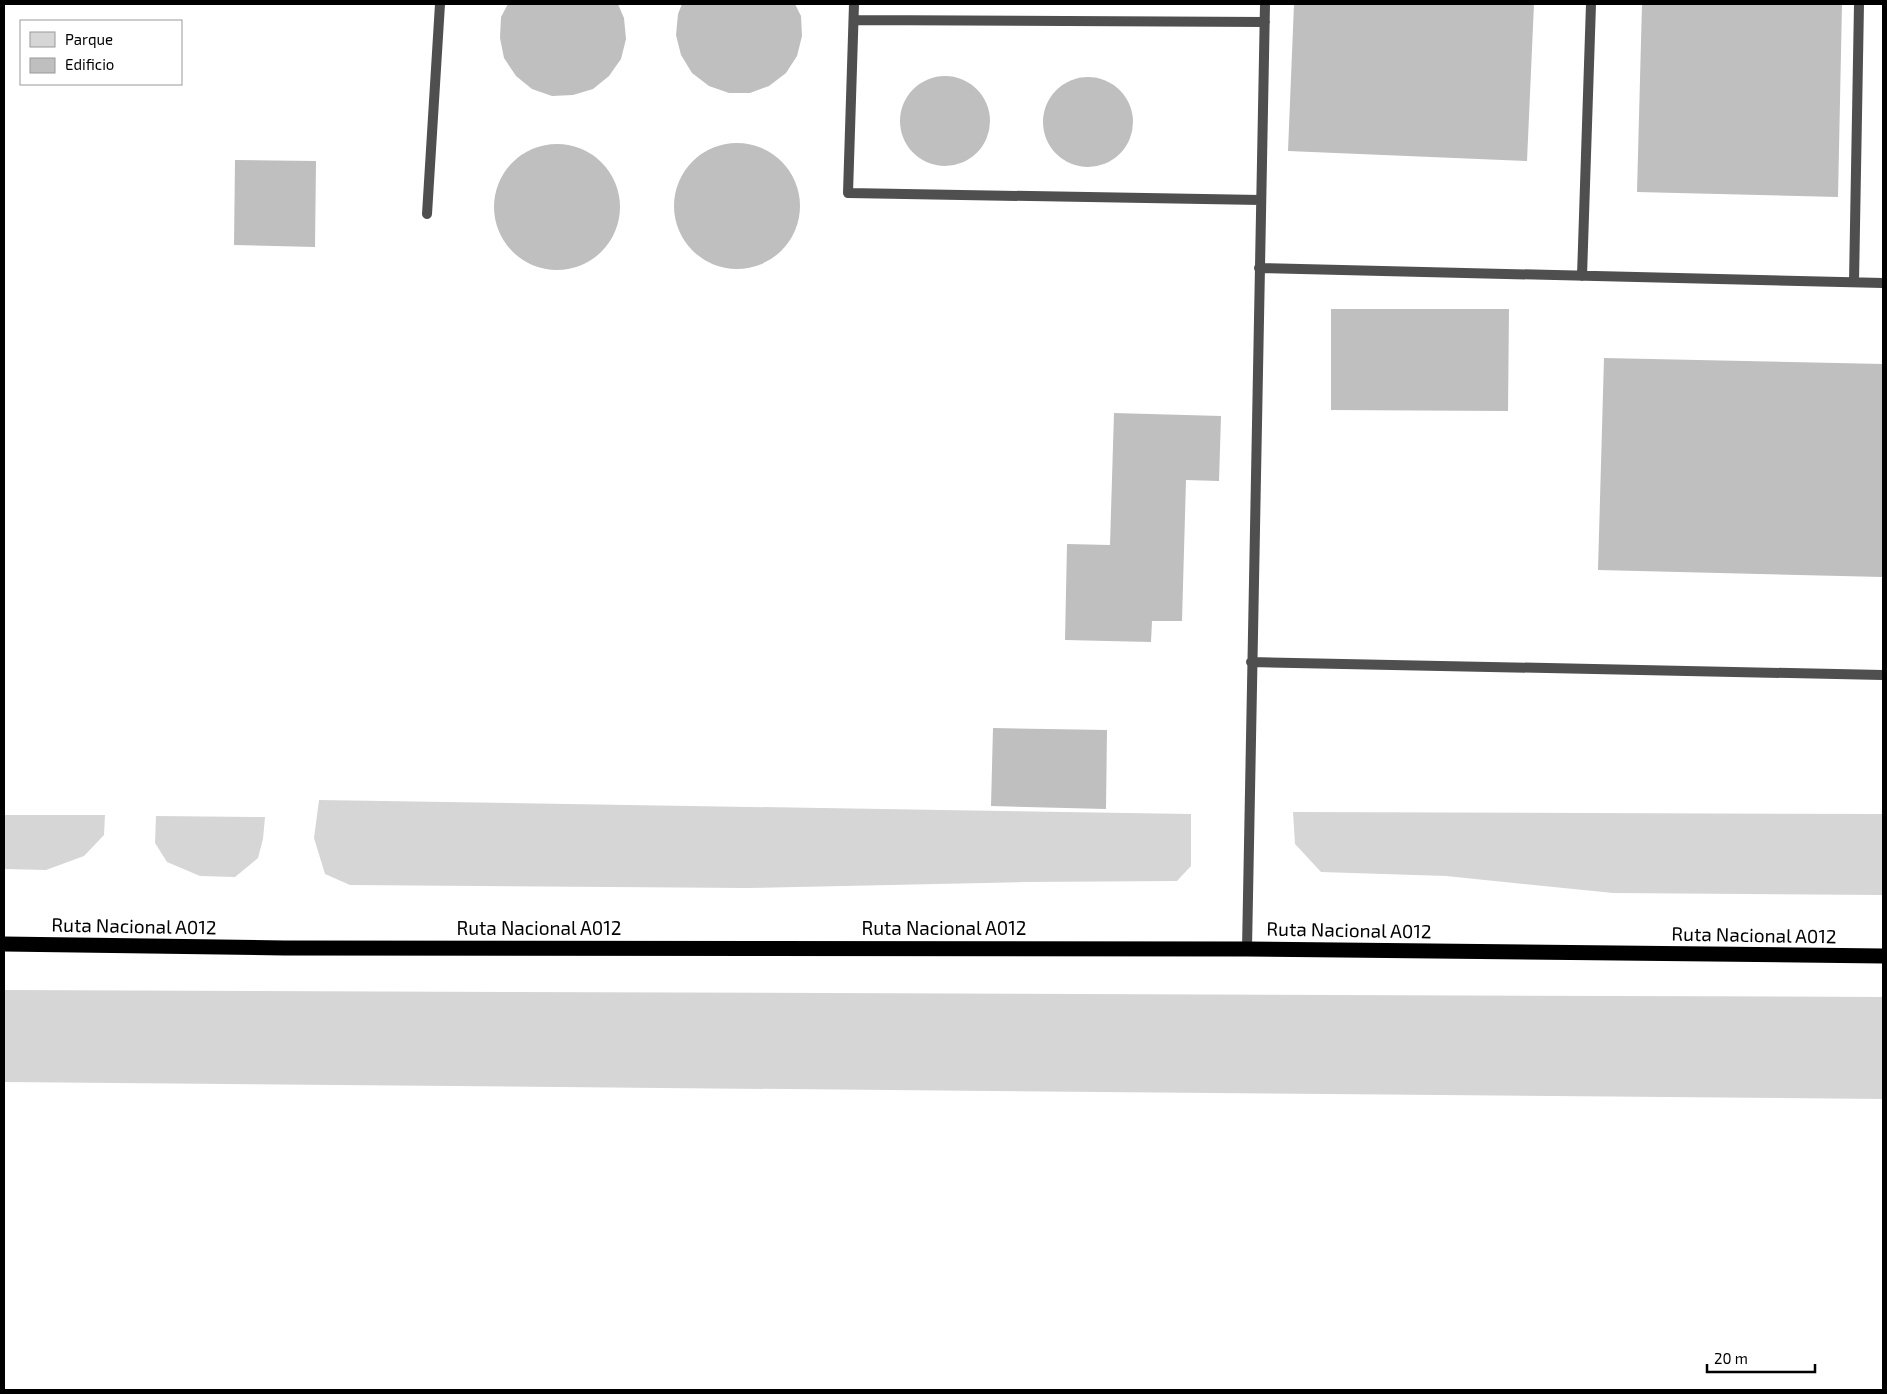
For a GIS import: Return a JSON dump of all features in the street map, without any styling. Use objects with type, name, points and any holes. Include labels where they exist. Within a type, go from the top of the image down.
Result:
[{"type":"highway","name":"Ruta Nacional A012","points":[[4,944],[284,948],[1246,949],[1883,956]]},
{"type":"lane","points":[[427,214],[440,4]]},
{"type":"lane","points":[[854,4],[848,193],[1261,200]]},
{"type":"lane","points":[[1246,949],[1265,4]]},
{"type":"lane","points":[[1582,276],[1591,4]]},
{"type":"lane","points":[[1854,282],[1859,4]]},
{"type":"lane","points":[[854,20],[1265,22]]},
{"type":"lane","points":[[1259,268],[1883,283]]},
{"type":"lane","points":[[1251,662],[1883,675]]},
{"type":"green space","points":[[319,800],[1191,814],[1191,866],[1177,881],[747,888],[350,885],[325,874],[314,838]]},
{"type":"green space","points":[[1293,812],[1883,814],[1883,895],[1613,893],[1446,876],[1321,872],[1295,844]]},
{"type":"green space","points":[[4,815],[105,815],[104,835],[84,856],[46,870],[4,869]]},
{"type":"green space","points":[[156,816],[265,817],[263,839],[258,858],[235,877],[200,876],[167,862],[155,843]]},
{"type":"green space","points":[[4,990],[1883,997],[1883,1099],[4,1082]]},
{"type":"building","points":[[508,4],[618,4],[624,18],[626,39],[621,59],[609,76],[593,89],[573,95],[552,96],[532,89],[516,76],[504,58],[500,38],[501,17]]},
{"type":"building","points":[[682,4],[795,4],[801,16],[802,36],[797,56],[786,73],[769,86],[750,93],[729,93],[709,86],[692,73],[681,55],[676,35],[678,14]]},
{"type":"building","points":[[1294,4],[1534,4],[1527,161],[1288,151]]},
{"type":"building","points":[[1642,4],[1842,4],[1838,197],[1637,192]]},
{"type":"building","points":[[945,76],[962,80],[977,89],[986,104],[990,121],[986,138],[977,153],[962,162],[945,166],[928,162],[913,153],[904,138],[900,121],[904,104],[913,89],[928,80]]},
{"type":"building","points":[[1088,77],[1105,81],[1120,90],[1129,105],[1133,122],[1129,139],[1120,154],[1105,163],[1088,167],[1071,163],[1056,154],[1047,139],[1043,122],[1047,105],[1056,90],[1071,81]]},
{"type":"building","points":[[737,143],[761,148],[781,162],[795,182],[800,206],[795,230],[781,250],[761,264],[737,269],[713,264],[693,250],[679,230],[674,206],[679,182],[693,162],[713,148]]},
{"type":"building","points":[[557,144],[581,149],[601,163],[615,183],[620,207],[615,231],[601,251],[581,265],[557,270],[533,265],[513,251],[499,231],[494,207],[499,183],[513,163],[533,149]]},
{"type":"building","points":[[235,160],[316,161],[315,247],[234,245]]},
{"type":"building","points":[[1331,309],[1509,309],[1508,411],[1331,410]]},
{"type":"building","points":[[1604,358],[1883,364],[1883,577],[1598,570]]},
{"type":"building","points":[[1114,413],[1221,416],[1219,481],[1186,480],[1182,621],[1152,621],[1151,642],[1065,640],[1067,544],[1110,545]]},
{"type":"building","points":[[993,728],[1107,730],[1106,809],[991,806]]}]
